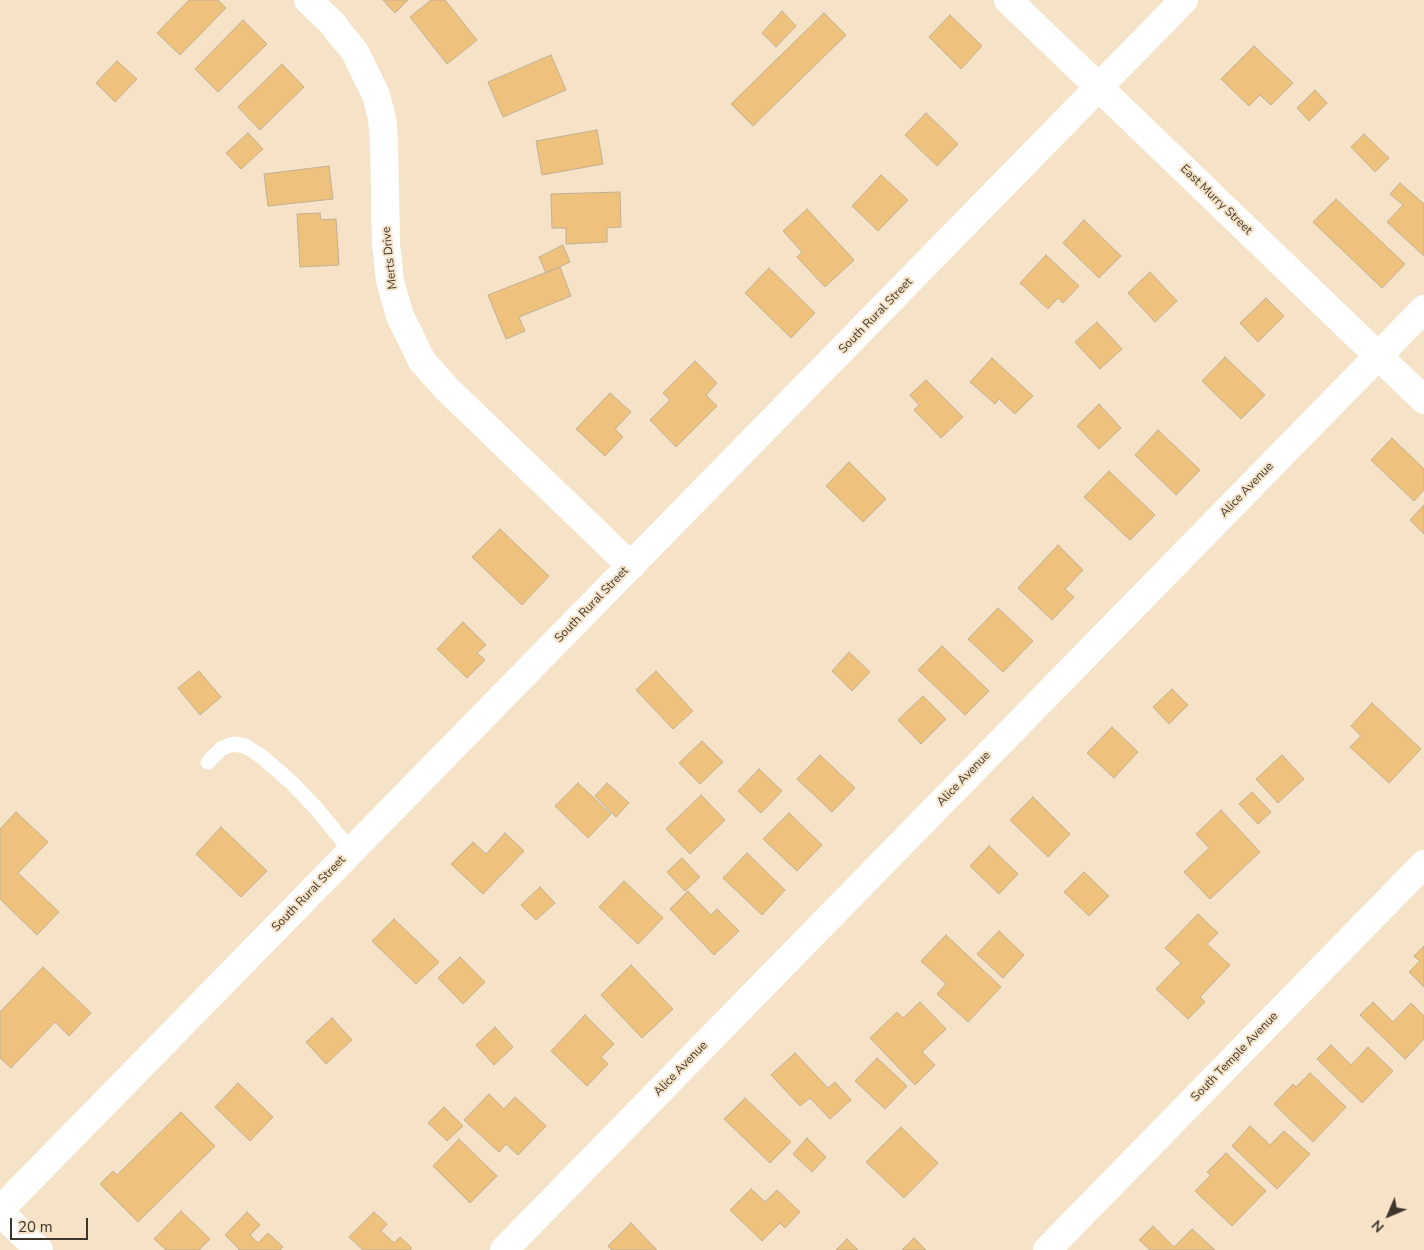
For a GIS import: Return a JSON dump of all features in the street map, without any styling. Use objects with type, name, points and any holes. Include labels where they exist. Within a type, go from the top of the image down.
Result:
[{"type":"street","name":"Merts Drive","points":[[308,0],[333,24],[355,52],[376,95],[382,118],[384,142],[386,244],[390,281],[400,316],[422,361],[442,384],[631,566]]},
{"type":"street","name":"East Murry Street","points":[[1008,0],[1424,400]]},
{"type":"street","name":"South Rural Street","points":[[0,1211],[1184,0]]},
{"type":"street","name":"Alice Avenue","points":[[504,1250],[1424,309]]},
{"type":"street","name":"South Temple Avenue","points":[[1047,1250],[1424,864]]},
{"type":"street","points":[[0,1211],[39,1250]]},
{"type":"lane","points":[[208,762],[222,748],[234,744],[245,746],[291,782],[316,808],[352,851]]},
{"type":"building","points":[[189,0],[218,0],[226,8],[180,55],[157,33]]},
{"type":"building","points":[[383,0],[408,0],[395,13]]},
{"type":"building","points":[[431,0],[445,0],[477,40],[447,64],[410,17]]},
{"type":"building","points":[[782,11],[796,26],[776,47],[762,33]]},
{"type":"building","points":[[824,13],[846,35],[753,126],[731,104]]},
{"type":"building","points":[[950,15],[982,46],[961,69],[929,37]]},
{"type":"building","points":[[243,20],[267,44],[218,92],[195,69]]},
{"type":"building","points":[[1254,46],[1293,83],[1271,105],[1260,95],[1249,106],[1221,79]]},
{"type":"building","points":[[551,55],[566,90],[503,117],[488,82]]},
{"type":"building","points":[[117,61],[137,79],[115,102],[96,83]]},
{"type":"building","points":[[282,64],[304,87],[260,130],[238,107]]},
{"type":"building","points":[[1315,90],[1327,103],[1309,121],[1297,108]]},
{"type":"building","points":[[926,113],[958,144],[937,166],[905,135]]},
{"type":"building","points":[[597,130],[603,164],[542,175],[536,141]]},
{"type":"building","points":[[248,133],[263,149],[241,169],[226,153]]},
{"type":"building","points":[[1364,134],[1389,158],[1375,172],[1351,147]]},
{"type":"building","points":[[329,166],[333,199],[268,206],[264,174]]},
{"type":"building","points":[[881,175],[908,200],[878,231],[852,206]]},
{"type":"building","points":[[1400,183],[1424,204],[1424,256],[1387,222],[1403,205],[1390,194]]},
{"type":"building","points":[[620,192],[621,227],[607,228],[607,242],[566,244],[566,228],[552,228],[551,194]]},
{"type":"building","points":[[1336,199],[1405,264],[1382,288],[1313,222]]},
{"type":"building","points":[[807,209],[854,260],[825,287],[797,257],[802,252],[783,231]]},
{"type":"building","points":[[320,213],[321,220],[336,219],[339,265],[300,267],[297,214]]},
{"type":"building","points":[[1084,220],[1121,256],[1099,278],[1063,243]]},
{"type":"building","points":[[563,245],[570,262],[546,273],[539,257]]},
{"type":"building","points":[[1046,255],[1079,286],[1063,303],[1058,298],[1048,309],[1020,283]]},
{"type":"building","points":[[560,267],[571,296],[519,317],[525,331],[506,339],[488,295]]},
{"type":"building","points":[[769,268],[815,313],[791,338],[745,293]]},
{"type":"building","points":[[1150,272],[1177,301],[1155,322],[1128,293]]},
{"type":"building","points":[[1266,298],[1284,316],[1258,342],[1240,323]]},
{"type":"building","points":[[1097,322],[1122,349],[1100,369],[1075,342]]},
{"type":"building","points":[[1225,357],[1265,395],[1241,419],[1202,381]]},
{"type":"building","points":[[992,358],[1033,396],[1015,414],[999,399],[995,404],[970,382]]},
{"type":"building","points":[[695,361],[717,383],[706,395],[717,406],[676,447],[650,420],[670,400],[663,393]]},
{"type":"building","points":[[926,380],[963,417],[941,438],[914,410],[919,405],[910,395]]},
{"type":"building","points":[[610,393],[631,412],[615,429],[623,437],[605,456],[576,429]]},
{"type":"building","points":[[1099,404],[1121,428],[1099,449],[1077,426]]},
{"type":"building","points":[[1158,430],[1200,470],[1176,495],[1135,455]]},
{"type":"building","points":[[1392,438],[1424,469],[1424,490],[1414,501],[1371,460]]},
{"type":"building","points":[[849,462],[886,499],[863,522],[826,486]]},
{"type":"building","points":[[1109,471],[1155,515],[1130,540],[1084,497]]},
{"type":"building","points":[[1424,505],[1424,534],[1410,520]]},
{"type":"building","points":[[500,529],[549,576],[522,605],[472,557]]},
{"type":"building","points":[[1058,545],[1083,570],[1065,589],[1074,597],[1052,620],[1018,588]]},
{"type":"building","points":[[998,608],[1033,641],[1003,672],[968,639]]},
{"type":"building","points":[[463,622],[486,645],[477,653],[485,660],[467,678],[437,649]]},
{"type":"building","points":[[942,646],[989,691],[965,715],[918,670]]},
{"type":"building","points":[[849,652],[870,672],[852,691],[832,671]]},
{"type":"building","points":[[199,671],[221,697],[200,715],[178,688]]},
{"type":"building","points":[[656,671],[693,711],[673,729],[636,690]]},
{"type":"building","points":[[1172,689],[1188,705],[1169,724],[1153,707]]},
{"type":"building","points":[[923,696],[946,719],[921,744],[898,720]]},
{"type":"building","points":[[1372,703],[1421,749],[1389,783],[1350,747],[1361,736],[1351,726]]},
{"type":"building","points":[[1112,727],[1138,752],[1114,778],[1087,753]]},
{"type":"building","points":[[702,741],[723,762],[700,784],[679,763]]},
{"type":"building","points":[[820,755],[855,788],[832,812],[797,779]]},
{"type":"building","points":[[1282,755],[1304,779],[1278,803],[1256,779]]},
{"type":"building","points":[[759,769],[782,791],[761,813],[738,791]]},
{"type":"building","points":[[578,783],[611,814],[588,838],[555,806]]},
{"type":"building","points":[[607,783],[629,803],[616,817],[595,796]]},
{"type":"building","points":[[1252,792],[1271,812],[1258,824],[1239,804]]},
{"type":"building","points":[[701,795],[725,820],[690,854],[666,829]]},
{"type":"building","points":[[1033,797],[1070,834],[1048,857],[1010,820]]},
{"type":"building","points":[[1221,810],[1260,852],[1210,899],[1184,872],[1209,848],[1196,834]]},
{"type":"building","points":[[16,812],[48,842],[18,873],[59,912],[37,935],[0,899],[0,829]]},
{"type":"building","points":[[789,813],[822,845],[797,871],[763,839]]},
{"type":"building","points":[[221,827],[267,871],[241,897],[196,854]]},
{"type":"building","points":[[505,833],[524,851],[483,894],[451,864],[473,842],[486,854]]},
{"type":"building","points":[[989,846],[1018,874],[999,894],[970,866]]},
{"type":"building","points":[[747,853],[785,890],[762,915],[723,878]]},
{"type":"building","points":[[682,858],[700,877],[685,891],[667,872]]},
{"type":"building","points":[[1084,872],[1109,896],[1089,916],[1064,892]]},
{"type":"building","points":[[624,881],[663,918],[638,944],[599,907]]},
{"type":"building","points":[[540,887],[555,903],[536,920],[521,905]]},
{"type":"building","points":[[688,891],[711,915],[717,909],[739,931],[714,955],[670,909]]},
{"type":"building","points":[[1198,914],[1218,933],[1207,944],[1230,965],[1200,997],[1205,1002],[1188,1019],[1156,989],[1181,963],[1165,948]]},
{"type":"building","points":[[394,919],[439,962],[416,984],[372,941]]},
{"type":"building","points":[[999,931],[1024,955],[1003,978],[977,954]]},
{"type":"building","points":[[946,935],[1001,987],[968,1022],[937,994],[946,984],[921,961]]},
{"type":"building","points":[[1424,946],[1424,987],[1409,972],[1420,961],[1414,956]]},
{"type":"building","points":[[460,957],[485,982],[463,1004],[438,978]]},
{"type":"building","points":[[631,965],[673,1009],[642,1038],[601,995]]},
{"type":"building","points":[[43,967],[91,1013],[69,1036],[55,1022],[11,1068],[0,1058],[0,1012]]},
{"type":"building","points":[[920,1002],[946,1029],[922,1052],[935,1065],[915,1085],[870,1038],[897,1012],[903,1018]]},
{"type":"building","points":[[1373,1002],[1393,1022],[1411,1003],[1424,1016],[1424,1039],[1405,1059],[1360,1015]]},
{"type":"building","points":[[585,1015],[614,1044],[601,1057],[608,1064],[587,1086],[551,1051]]},
{"type":"building","points":[[332,1018],[352,1040],[326,1064],[306,1042]]},
{"type":"building","points":[[495,1027],[513,1047],[494,1065],[476,1045]]},
{"type":"building","points":[[1331,1045],[1351,1065],[1368,1047],[1393,1071],[1362,1103],[1317,1059]]},
{"type":"building","points":[[795,1053],[828,1088],[835,1082],[851,1100],[830,1119],[810,1098],[800,1106],[771,1075]]},
{"type":"building","points":[[877,1058],[907,1086],[885,1109],[855,1081]]},
{"type":"building","points":[[1310,1073],[1346,1107],[1313,1142],[1274,1104],[1293,1084],[1296,1087]]},
{"type":"building","points":[[238,1083],[273,1117],[250,1141],[215,1107]]},
{"type":"building","points":[[489,1094],[504,1109],[515,1097],[546,1126],[518,1155],[506,1144],[499,1152],[464,1120]]},
{"type":"building","points":[[745,1098],[791,1142],[770,1163],[724,1119]]},
{"type":"building","points":[[444,1107],[463,1126],[447,1141],[428,1123]]},
{"type":"building","points":[[181,1112],[215,1146],[138,1222],[100,1184],[113,1171],[117,1175]]},
{"type":"building","points":[[1250,1126],[1270,1145],[1284,1131],[1310,1154],[1277,1189],[1232,1146]]},
{"type":"building","points":[[901,1127],[938,1163],[904,1198],[866,1162]]},
{"type":"building","points":[[807,1138],[826,1157],[812,1172],[793,1154]]},
{"type":"building","points":[[459,1139],[497,1176],[470,1203],[433,1166]]},
{"type":"building","points":[[1226,1153],[1266,1191],[1232,1226],[1195,1191],[1211,1175],[1207,1172]]},
{"type":"building","points":[[751,1189],[765,1202],[777,1190],[800,1212],[785,1228],[780,1223],[762,1241],[730,1210]]},
{"type":"building","points":[[181,1211],[210,1239],[199,1250],[166,1250],[154,1239]]},
{"type":"building","points":[[247,1212],[260,1225],[250,1235],[258,1243],[268,1233],[283,1247],[280,1250],[238,1250],[225,1235]]},
{"type":"building","points":[[374,1212],[387,1224],[381,1231],[394,1243],[400,1237],[412,1248],[410,1250],[363,1250],[349,1237]]},
{"type":"building","points":[[631,1223],[657,1250],[612,1250],[608,1246]]},
{"type":"building","points":[[1153,1226],[1174,1247],[1192,1229],[1215,1250],[1150,1250],[1139,1240]]},
{"type":"building","points":[[914,1238],[926,1250],[902,1250]]},
{"type":"building","points":[[847,1239],[858,1250],[836,1250]]}]
